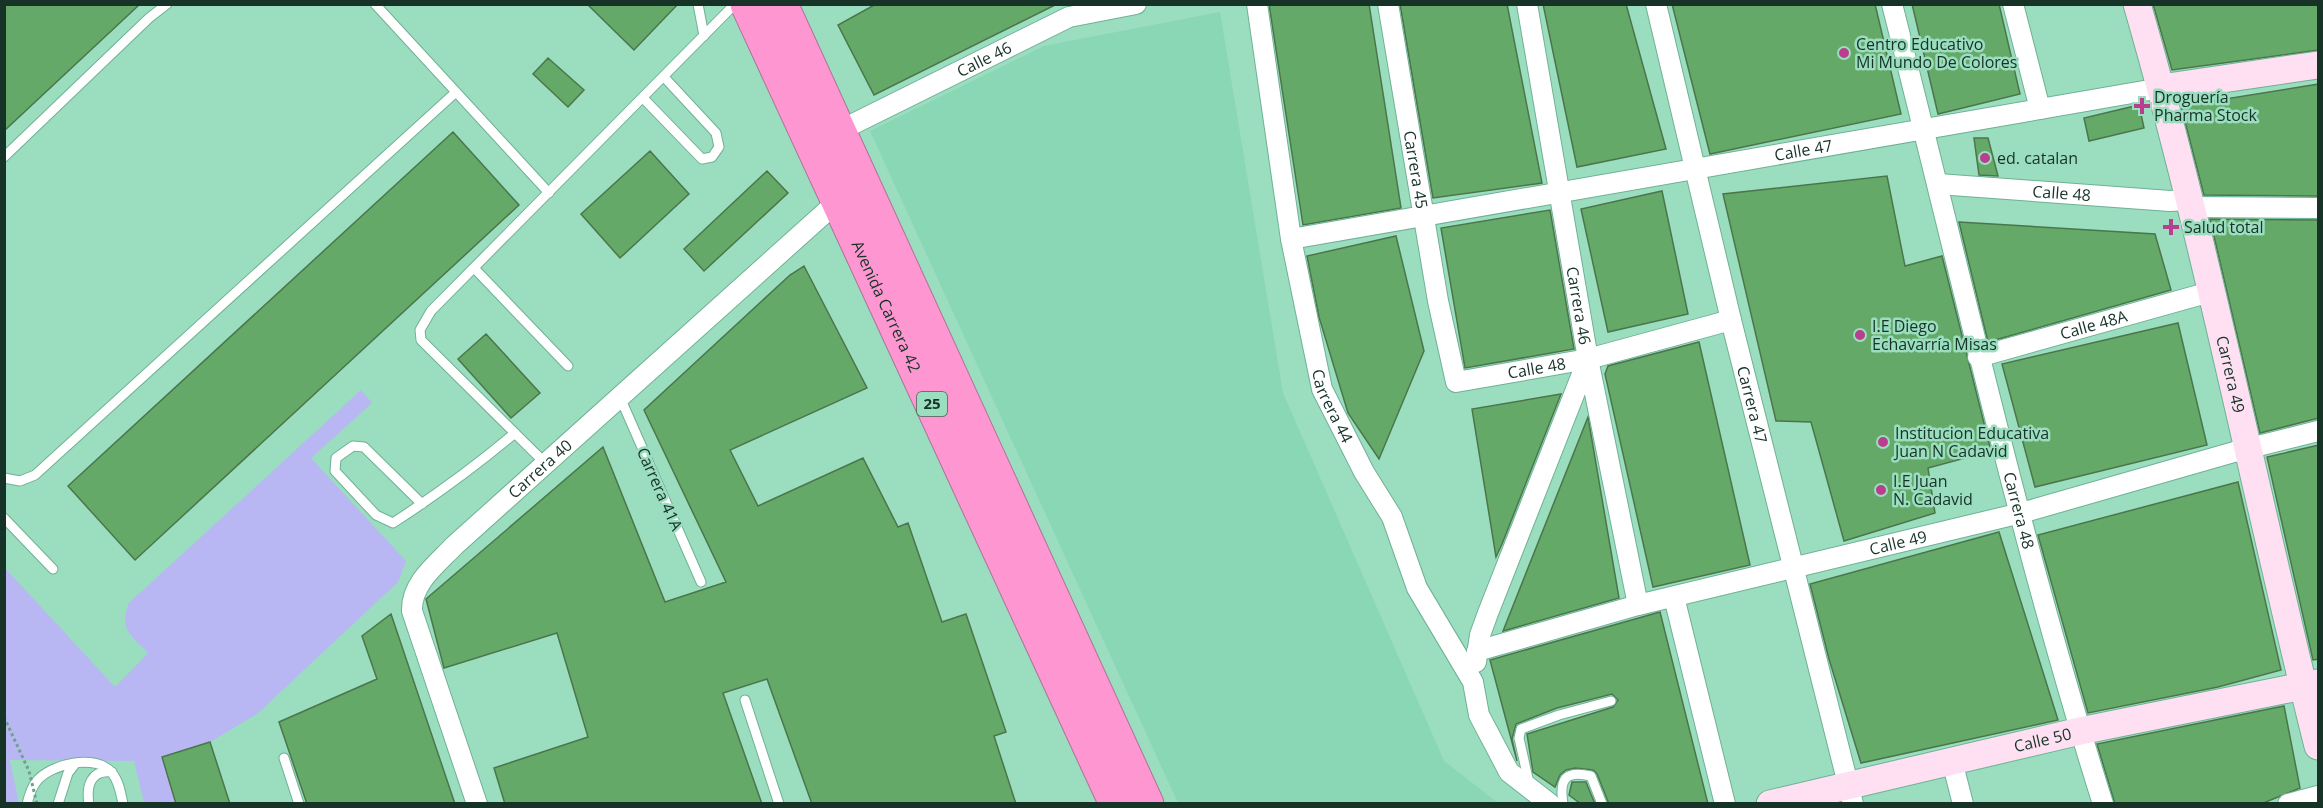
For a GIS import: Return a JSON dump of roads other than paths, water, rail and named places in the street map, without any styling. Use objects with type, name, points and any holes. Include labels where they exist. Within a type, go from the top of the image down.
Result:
[{"type":"highway","name":"Avenida Carrera 42","points":[[747,4],[1116,804]]},
{"type":"highway","points":[[772,4],[786,88]]},
{"type":"highway","name":"Avenida Carrera 42","points":[[781,4],[1147,804]]},
{"type":"main road","name":"Carrera 49","points":[[2137,4],[2161,88],[2249,448],[2311,684],[2319,746]]},
{"type":"main road","name":"Calle 47","points":[[2161,88],[2319,65]]},
{"type":"main road","name":"Calle 50","points":[[1770,804],[1850,794],[1952,761],[2080,731],[2311,684]]},
{"type":"street","name":"Calle 46","points":[[839,131],[1069,17],[1136,4]]},
{"type":"street","name":"Carrera 44","points":[[1257,4],[1291,239],[1322,389],[1330,410],[1392,517],[1417,588],[1473,682],[1479,715],[1509,772],[1530,788]]},
{"type":"street","name":"Carrera 45","points":[[1388,4],[1445,336]]},
{"type":"street","name":"Carrera 46","points":[[1527,4],[1588,359],[1638,605]]},
{"type":"street","name":"Carrera 47","points":[[1656,4],[1731,320],[1850,794]]},
{"type":"street","name":"Carrera 48","points":[[1892,4],[1938,184],[1978,357],[2080,731],[2103,804]]},
{"type":"street","points":[[2013,4],[2040,109]]},
{"type":"street","name":"Calle 47","points":[[1291,239],[2161,88]]},
{"type":"street","name":"Calle 48","points":[[1938,184],[2188,204],[2319,208]]},
{"type":"street","name":"Carrera 40","points":[[477,804],[412,611],[411,598],[417,585],[454,545],[838,201]]},
{"type":"street","name":"Calle 48A","points":[[1978,357],[2210,292]]},
{"type":"street","name":"Calle 48","points":[[1445,336],[1456,382],[1588,359],[1731,320]]},
{"type":"street","points":[[1473,682],[1488,614],[1588,359]]},
{"type":"street","name":"Calle 49","points":[[1478,651],[1638,605],[2021,513],[2249,448],[2319,431]]},
{"type":"street","points":[[1674,597],[1725,804]]},
{"type":"street","points":[[1952,761],[1963,804]]},
{"type":"street","points":[[1530,788],[1550,804]]},
{"type":"street","points":[[2288,804],[2319,796]]},
{"type":"lane","points":[[4,157],[149,18],[167,4]]},
{"type":"lane","points":[[375,4],[549,193]]},
{"type":"lane","points":[[698,4],[704,36]]},
{"type":"lane","points":[[544,463],[421,340],[420,330],[431,311],[735,4]]},
{"type":"lane","points":[[643,98],[702,159],[712,157],[719,147],[716,133],[664,76]]},
{"type":"lane","points":[[4,478],[20,481],[36,475],[456,92]]},
{"type":"lane","points":[[474,268],[568,366]]},
{"type":"lane","name":"Carrera 41A","points":[[619,395],[701,582]]},
{"type":"lane","points":[[422,504],[364,447],[353,446],[336,458],[335,471],[385,521],[393,523],[422,504],[473,468],[515,434]]},
{"type":"lane","points":[[4,518],[52,569]]},
{"type":"lane","points":[[745,700],[779,804]]},
{"type":"lane","points":[[1530,788],[1519,738],[1521,729],[1559,715],[1611,701]]},
{"type":"lane","points":[[284,758],[299,804]]},
{"type":"lane","points":[[27,804],[35,783],[43,775],[75,764],[96,763],[112,772],[123,804]]},
{"type":"lane","points":[[58,804],[68,773],[75,764]]},
{"type":"lane","points":[[88,804],[89,784],[93,777],[101,772],[112,772]]},
{"type":"lane","points":[[1563,804],[1560,787],[1565,778],[1577,772],[1591,776],[1602,804]]},
{"type":"place","name":"Centro Educativo Mi Mundo De Colores","points":[[1844,53]]},
{"type":"place","name":"Droguería Pharma Stock","points":[[2142,106]]},
{"type":"place","name":"ed. catalan","points":[[1985,158]]},
{"type":"place","name":"Salud total","points":[[2171,227]]},
{"type":"place","name":"I.E Diego Echavarría Misas","points":[[1860,335]]},
{"type":"place","name":"Institucion Educativa Juan N Cadavid","points":[[1883,442]]},
{"type":"place","name":"I.E Juan N. Cadavid","points":[[1881,490]]}]
